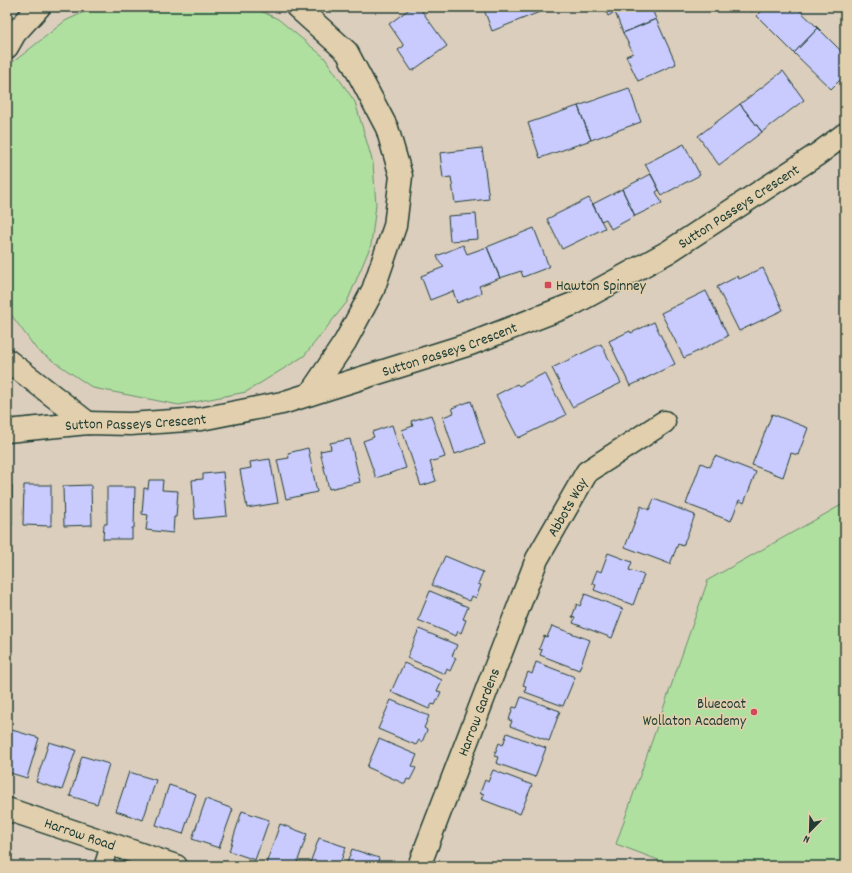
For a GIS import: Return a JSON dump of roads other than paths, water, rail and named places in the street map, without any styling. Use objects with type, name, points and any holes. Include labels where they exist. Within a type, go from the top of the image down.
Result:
[{"type":"street","points":[[7,47],[15,33],[39,7]]},
{"type":"street","points":[[297,7],[347,52],[386,128],[401,176],[395,226],[373,290],[345,342],[310,394]]},
{"type":"street","name":"Sutton Passeys Crescent","points":[[7,431],[88,423],[130,424],[201,419],[282,403],[470,344],[573,304],[668,252],[818,154],[845,134]]},
{"type":"street","points":[[7,360],[88,423]]},
{"type":"street","name":"Abbots Way","points":[[538,559],[587,472],[664,422]]},
{"type":"street","name":"Harrow Gardens","points":[[419,866],[538,559]]},
{"type":"street","name":"Harrow Road","points":[[7,809],[176,866]]},
{"type":"lane","points":[[102,866],[110,844]]},
{"type":"place","name":"Hawton Spinney","points":[[548,285]]},
{"type":"place","name":"Bluecoat Wollaton Academy","points":[[754,712]]}]
